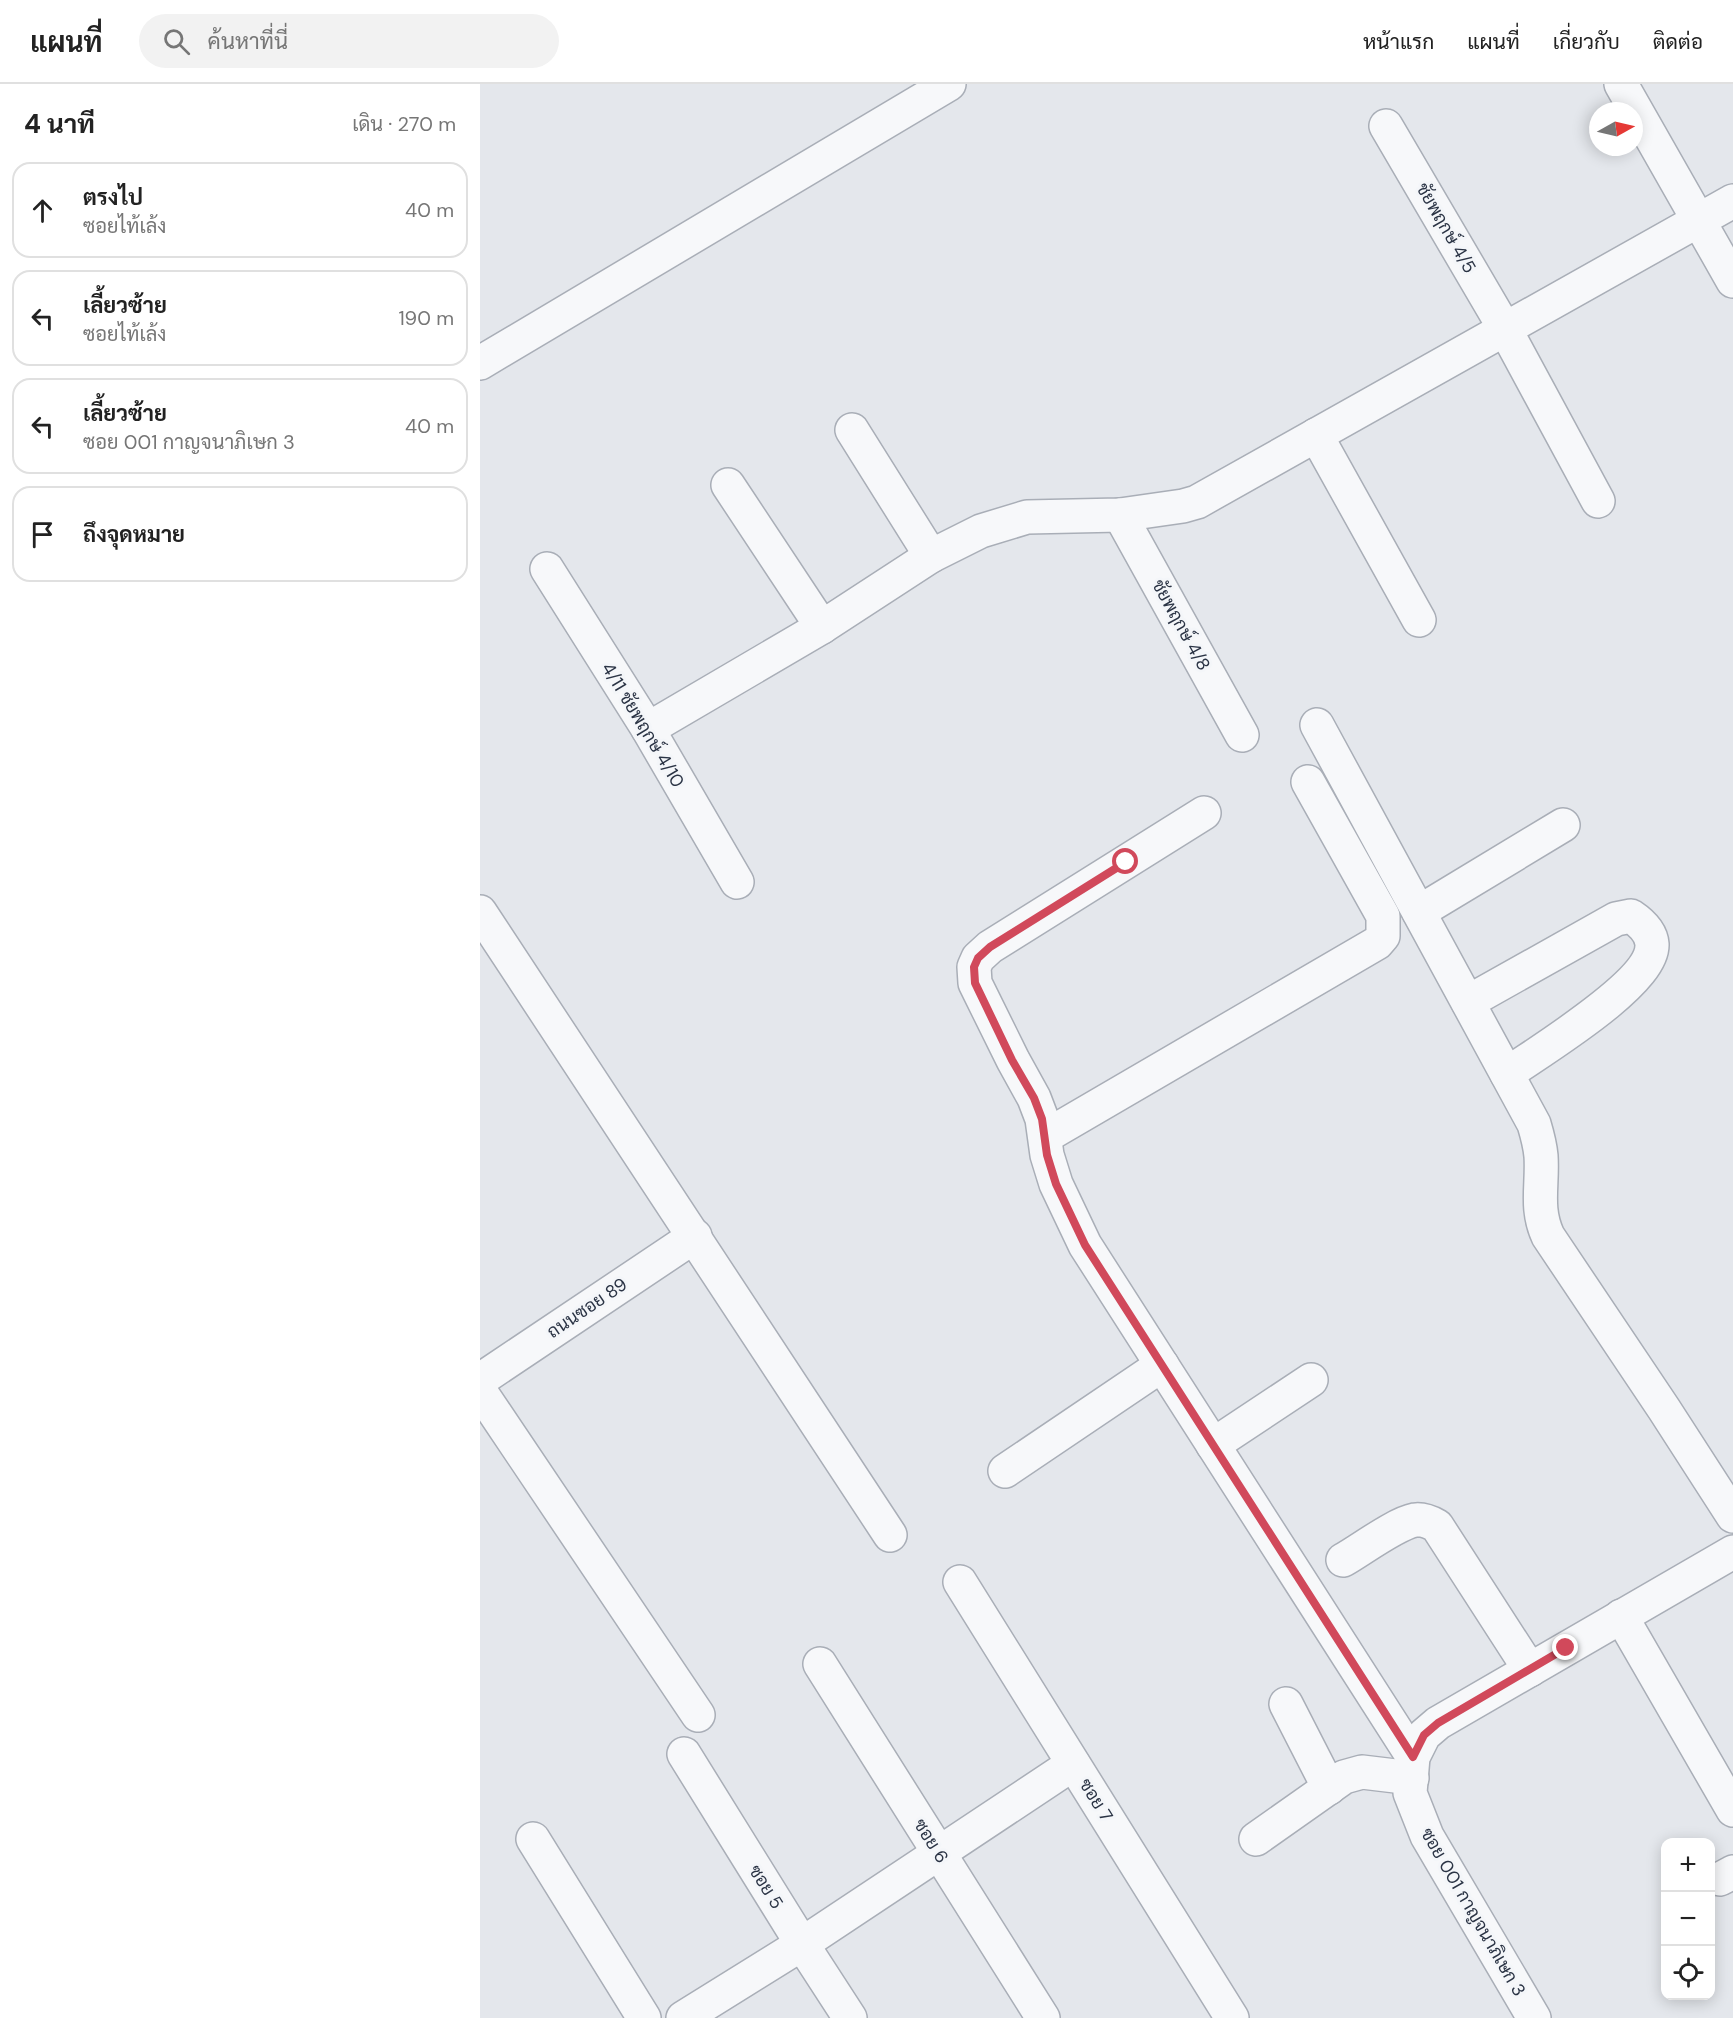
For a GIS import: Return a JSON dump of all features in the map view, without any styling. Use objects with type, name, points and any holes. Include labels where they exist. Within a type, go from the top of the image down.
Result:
[{"type":"street","points":[[480,363],[950,84]]},
{"type":"street","points":[[1621,84],[1733,281]]},
{"type":"street","name":"ชัยพฤกษ์ 4/5","points":[[1386,126],[1505,329],[1598,501]]},
{"type":"street","points":[[648,729],[822,627],[931,556],[981,531],[1027,517],[1120,515],[1197,502],[1733,201]]},
{"type":"street","points":[[852,430],[931,556]]},
{"type":"street","points":[[1316,435],[1419,620]]},
{"type":"street","points":[[728,485],[822,627]]},
{"type":"street","name":"ชัยพฤกษ์ 4/8","points":[[1120,515],[1242,735]]},
{"type":"street","name":"4/11 ชัยพฤกษ์ 4/10","points":[[547,569],[648,729],[737,882]]},
{"type":"street","points":[[1317,725],[1534,1124],[1541,1157],[1540,1210],[1548,1236],[1664,1408],[1733,1516]]},
{"type":"street","points":[[1046,1136],[1377,943],[1383,936],[1383,916],[1308,783]]},
{"type":"street","points":[[1204,813],[990,947],[978,958],[974,967],[975,983],[1012,1060],[1034,1098],[1046,1136],[1047,1155],[1056,1184],[1085,1245],[1213,1445],[1412,1767]]},
{"type":"street","points":[[1419,912],[1563,825]]},
{"type":"street","points":[[480,912],[890,1535]]},
{"type":"street","points":[[1468,1002],[1616,918],[1631,916],[1642,924],[1652,943],[1650,957],[1635,978],[1596,1013],[1507,1074]]},
{"type":"street","name":"ถนนซอย 89","points":[[480,1380],[695,1236]]},
{"type":"street","points":[[1005,1471],[1162,1365]]},
{"type":"street","points":[[1213,1445],[1311,1380]]},
{"type":"street","points":[[480,1391],[698,1715]]},
{"type":"street","points":[[1343,1560],[1400,1526],[1415,1520],[1427,1521],[1437,1526],[1530,1670]]},
{"type":"street","points":[[1412,1767],[1424,1735],[1438,1723],[1733,1552]]},
{"type":"street","name":"ซอย 7","points":[[960,1582],[1232,2018]]},
{"type":"street","points":[[1621,1617],[1733,1810]]},
{"type":"street","name":"ซอย 6","points":[[819,1664],[1043,2018]]},
{"type":"street","points":[[1286,1704],[1329,1788]]},
{"type":"street","name":"ซอย 5","points":[[684,1754],[801,1944],[850,2018]]},
{"type":"street","points":[[683,2018],[801,1944],[1073,1764]]},
{"type":"street","points":[[1256,1839],[1344,1777],[1362,1772],[1412,1767]]},
{"type":"street","name":"ซอย 001 กาญจนาภิเษก 3","points":[[1412,1767],[1410,1793],[1427,1836],[1534,2018]]},
{"type":"street","points":[[533,1839],[644,2018]]},
{"type":"route","points":[[1126,862],[990,947],[978,958],[974,967],[975,983],[1012,1060],[1034,1098],[1042,1119],[1047,1155],[1056,1184],[1085,1245],[1413,1757],[1424,1735],[1438,1723],[1566,1648]]}]
